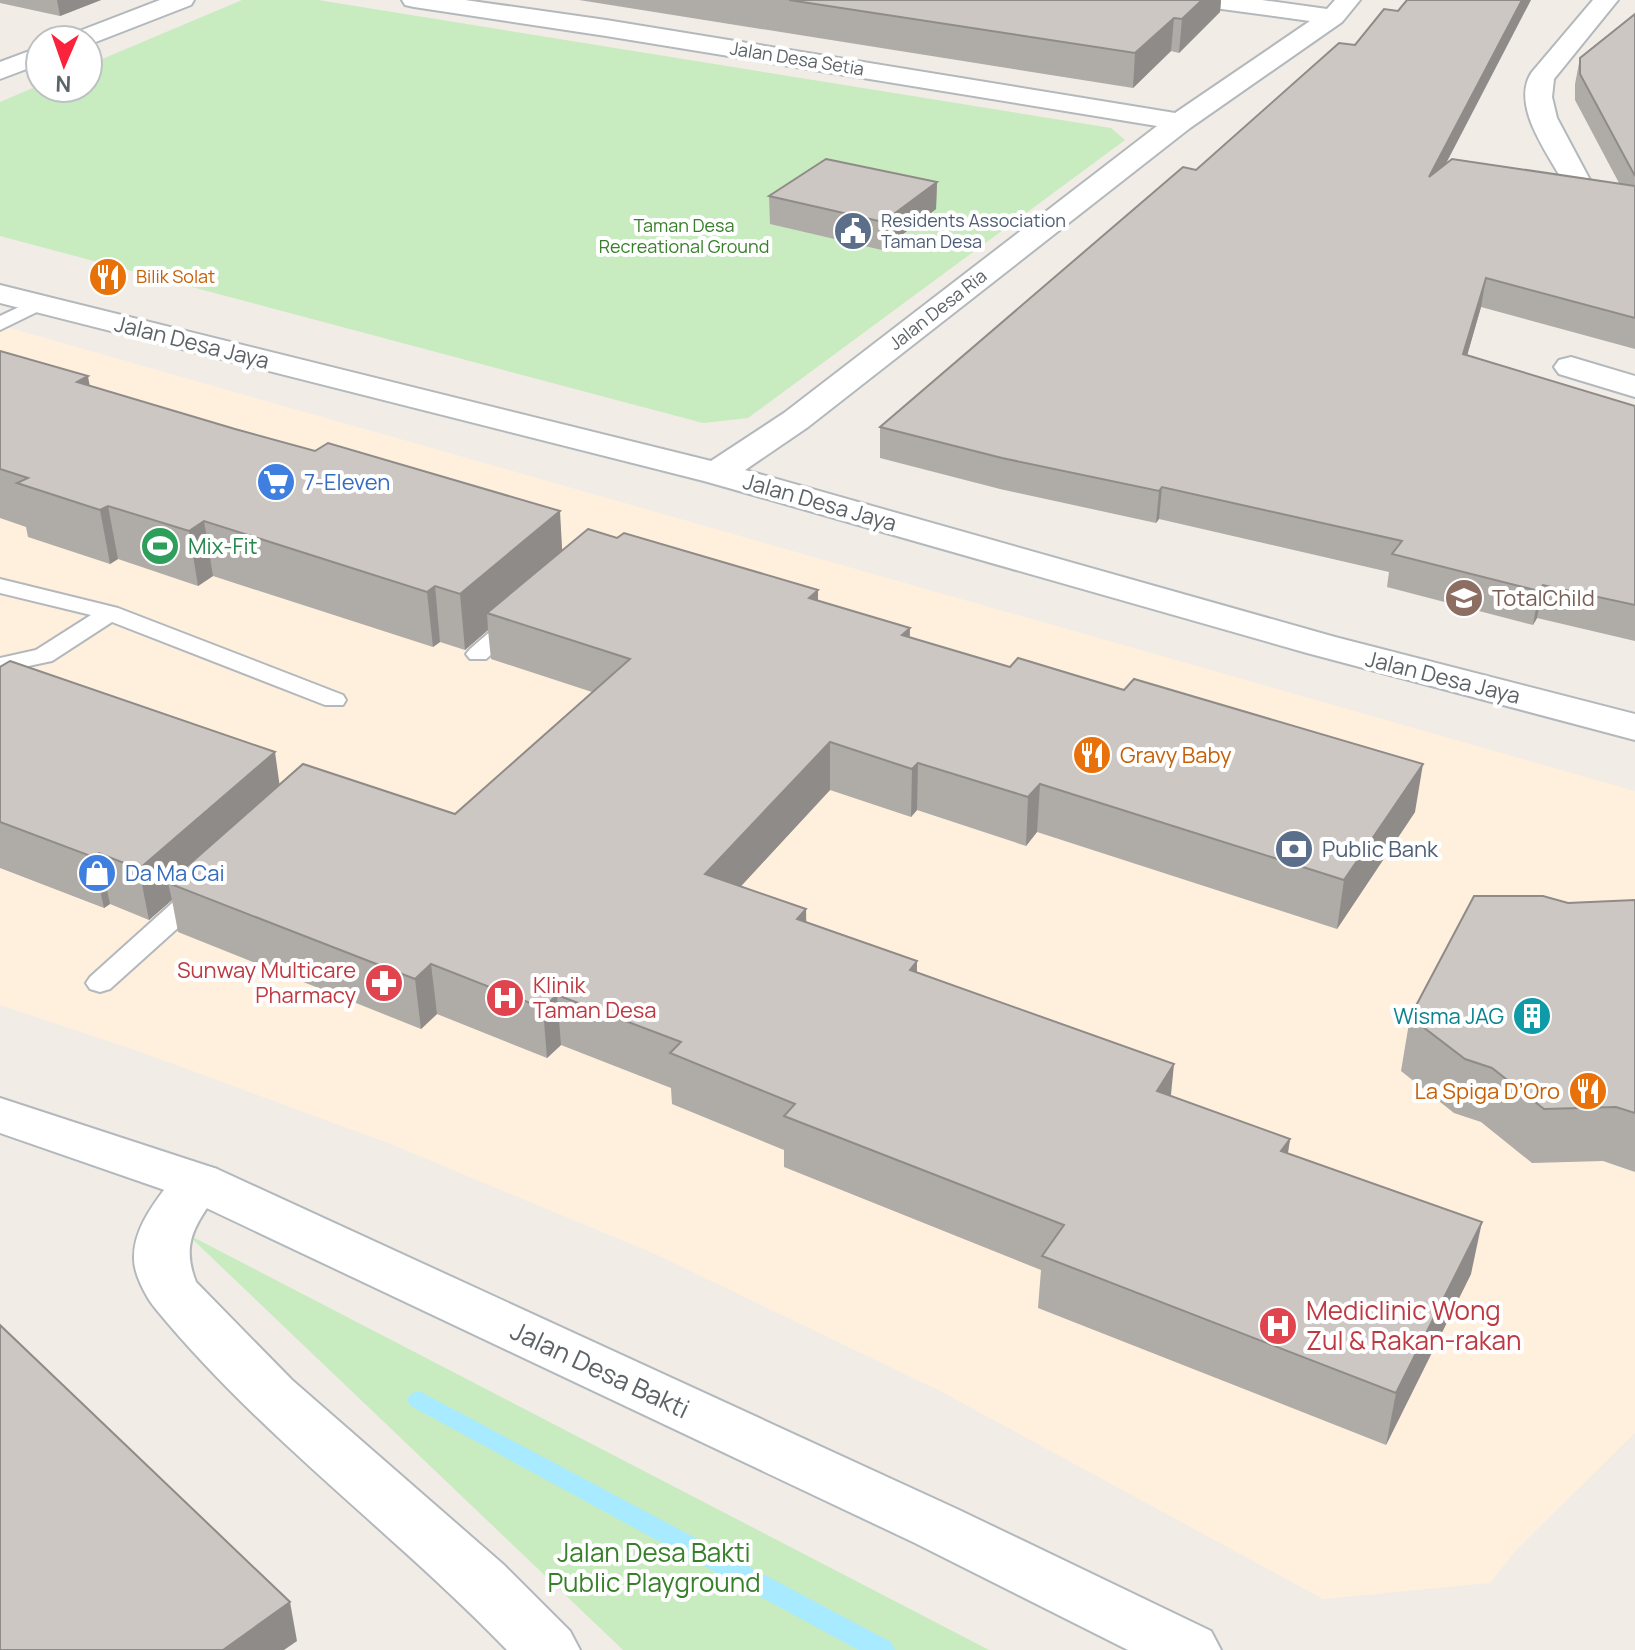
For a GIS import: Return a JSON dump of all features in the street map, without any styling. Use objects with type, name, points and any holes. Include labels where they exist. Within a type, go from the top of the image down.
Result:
[{"type":"street","points":[[104,30],[182,0]]},
{"type":"street","name":"Jalan Desa Setia","points":[[414,0],[606,28],[1180,122]]},
{"type":"street","points":[[1207,0],[1341,9]]},
{"type":"street","points":[[1576,180],[1543,118],[1539,97],[1541,78],[1606,0]]},
{"type":"street","points":[[606,28],[642,7]]},
{"type":"street","name":"Jalan Desa Ria","points":[[717,473],[796,420],[1180,122],[1341,9]]},
{"type":"street","points":[[0,71],[24,61]]},
{"type":"street","name":"Jalan Desa Jaya","points":[[0,294],[717,473],[1306,641],[1635,727]]},
{"type":"street","points":[[1571,367],[1635,387]]},
{"type":"street","name":"Jalan Desa Bakti","points":[[0,1115],[198,1182],[936,1526],[1189,1650]]},
{"type":"street","points":[[198,1182],[163,1234],[161,1262],[173,1292],[272,1396],[482,1583],[548,1650]]},
{"type":"lane","points":[[0,324],[36,305]]},
{"type":"lane","points":[[0,586],[110,613],[334,700]]},
{"type":"lane","points":[[478,654],[535,605]]},
{"type":"lane","points":[[0,665],[44,656],[110,613]]},
{"type":"lane","points":[[100,983],[225,871]]},
{"type":"shaded area","points":[[0,325],[1635,791],[1635,1433],[1517,1549],[1490,1583],[1323,1599],[940,1391],[655,1254],[388,1143],[138,1051],[0,1005]]},
{"type":"green space","name":"Taman Desa Recreational Ground","points":[[242,0],[318,0],[1111,128],[1125,140],[748,418],[703,423],[0,236],[0,102],[24,92],[24,104],[104,104],[104,58]]},
{"type":"green space","name":"Jalan Desa Bakti Public Playground","points":[[187,1234],[989,1650],[623,1650]]},
{"type":"building","points":[[789,0],[1202,0],[1182,19],[1174,18],[1135,53]]},
{"type":"building","points":[[1407,0],[1522,0],[1429,177],[1452,159],[1635,186],[1635,318],[1486,278],[1463,354],[1635,406],[1635,605],[1543,585],[1539,591],[1392,554],[1402,541],[1162,487],[1159,491],[1002,458],[880,427],[1183,167],[1196,170],[1339,43],[1355,45],[1384,9],[1398,11]]},
{"type":"building","points":[[1635,14],[1635,176],[1580,74],[1580,58]]},
{"type":"building","points":[[826,159],[937,182],[883,222],[769,196]]},
{"type":"building","points":[[0,351],[88,376],[77,382],[235,429],[315,451],[328,443],[560,511],[460,594],[435,586],[427,592],[204,521],[189,531],[108,506],[100,510],[17,483],[28,478],[0,469]]},
{"type":"building","points":[[588,529],[617,538],[624,533],[818,590],[809,598],[910,628],[902,635],[1010,667],[1018,658],[1124,690],[1134,679],[1423,764],[1344,880],[1040,784],[1028,797],[918,763],[912,769],[830,742],[705,874],[806,909],[797,919],[917,961],[910,970],[1174,1064],[1157,1091],[1290,1139],[1281,1151],[1482,1222],[1396,1393],[1042,1256],[1064,1225],[784,1116],[795,1104],[670,1053],[681,1042],[557,995],[543,1008],[431,964],[415,979],[168,883],[303,764],[455,814],[630,659],[487,613]]},
{"type":"building","points":[[10,661],[275,752],[139,869],[99,853],[93,857],[0,822],[0,667]]},
{"type":"building","name":"Wisma JAG","points":[[1474,896],[1543,896],[1568,903],[1635,900],[1635,1113],[1616,1107],[1544,1109],[1492,1068],[1465,1059],[1410,1017]]},
{"type":"building","points":[[0,1325],[290,1602],[223,1650],[0,1650]]},
{"type":"waterway","points":[[419,1400],[882,1650]]},
{"type":"place","name":"Residents Association Taman Desa","points":[[853,231]]},
{"type":"place","name":"Bilik Solat","points":[[108,277]]},
{"type":"place","name":"7-Eleven","points":[[276,482]]},
{"type":"place","name":"Mix-Fit","points":[[160,546]]},
{"type":"place","name":"TotalChild","points":[[1464,598]]},
{"type":"place","name":"Gravy Baby","points":[[1092,755]]},
{"type":"place","name":"Public Bank","points":[[1294,849]]},
{"type":"place","name":"Da Ma Cai","points":[[97,873]]},
{"type":"place","name":"Sunway Multicare Pharmacy","points":[[384,983]]},
{"type":"place","name":"Klinik Taman Desa","points":[[505,998]]},
{"type":"place","name":"Wisma JAG","points":[[1532,1016]]},
{"type":"place","name":"La Spiga D’Oro","points":[[1588,1091]]},
{"type":"place","name":"Mediclinic Wong Zul & Rakan-rakan","points":[[1278,1326]]}]
